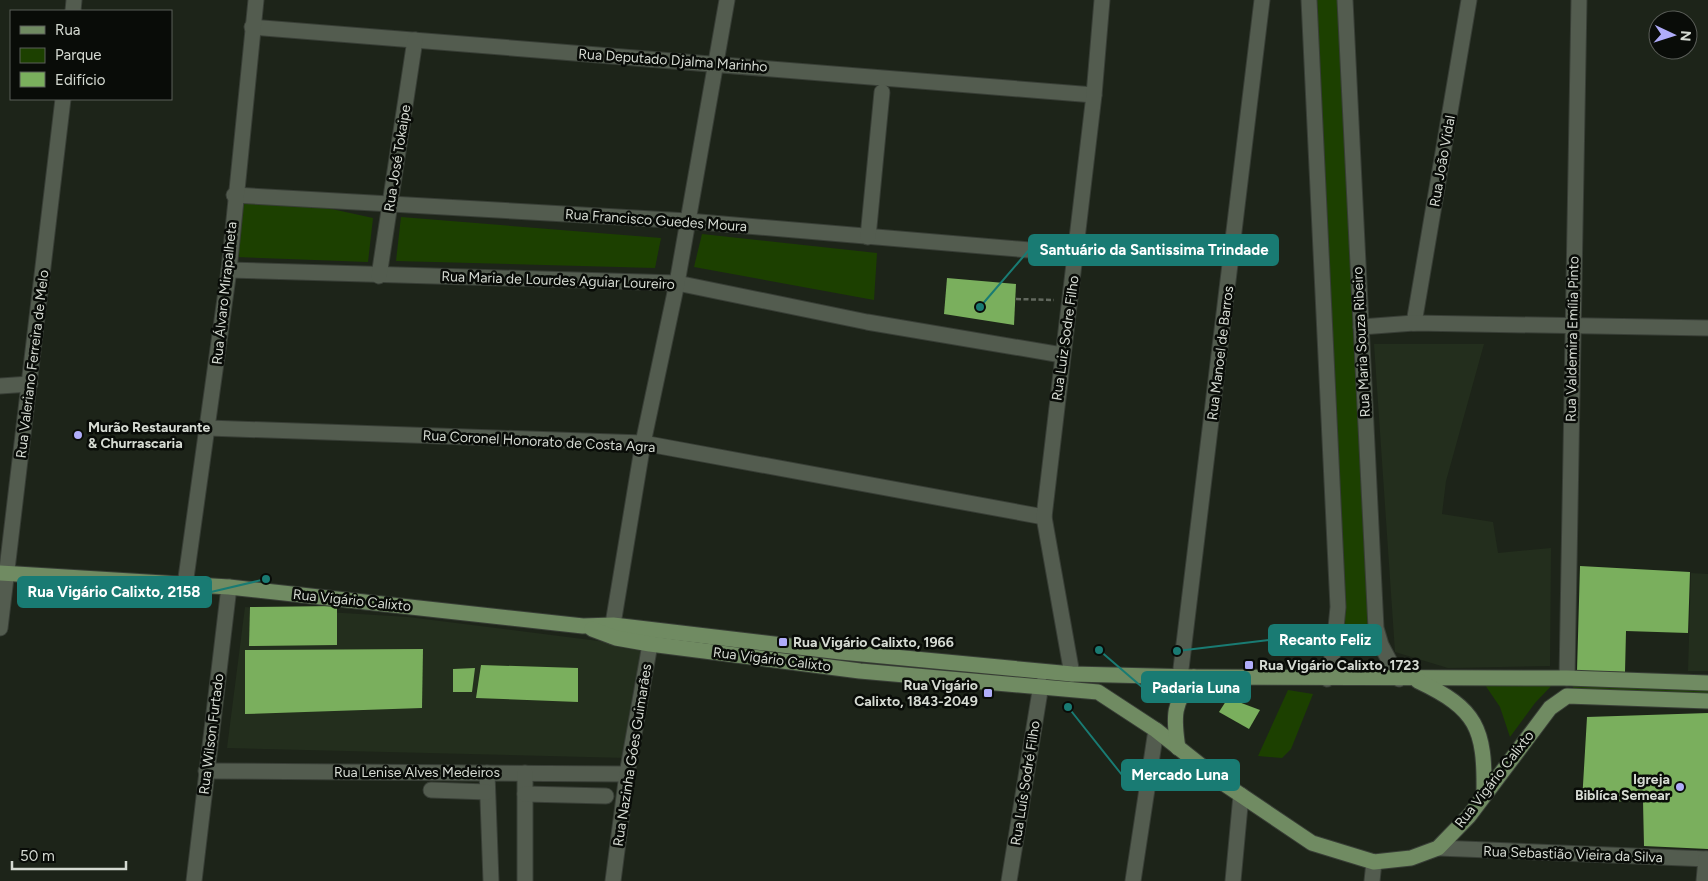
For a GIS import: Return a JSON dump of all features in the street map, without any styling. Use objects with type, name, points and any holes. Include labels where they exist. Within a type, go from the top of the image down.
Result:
[{"type":"main road","name":"Rua Vigário Calixto","points":[[4,572],[229,587],[583,626],[860,671],[1041,685],[1098,692],[1156,730],[1241,795],[1312,843],[1374,862],[1411,858],[1438,848],[1469,816],[1484,793],[1550,708],[1567,696],[1708,701]]},
{"type":"main road","name":"Rua Vigário Calixto","points":[[651,637],[1072,674],[1327,679],[1567,678],[1708,683]]},
{"type":"main road","points":[[1178,748],[1174,723],[1175,709],[1185,689],[1187,677]]},
{"type":"main road","points":[[1416,679],[1447,695],[1467,711],[1479,731],[1484,761],[1484,793]]},
{"type":"street","name":"Rua Álvaro Mirapalheta","points":[[185,585],[229,270],[234,194],[256,0]]},
{"type":"street","points":[[612,631],[642,442],[677,282],[727,0]]},
{"type":"street","name":"Rua Luiz Sodre Filho","points":[[1072,674],[1044,517],[1062,355],[1071,301],[1094,94],[1102,0]]},
{"type":"street","name":"Rua Manoel de Barros","points":[[1187,677],[1262,0]]},
{"type":"street","points":[[1309,0],[1338,607],[1334,648],[1327,679]]},
{"type":"street","name":"Rua Maria Souza Ribeiro","points":[[1345,0],[1376,628],[1381,646],[1399,679]]},
{"type":"street","name":"Rua João Vidal","points":[[1414,322],[1469,0]]},
{"type":"street","name":"Rua Valdemira Emília Pinto","points":[[1567,678],[1578,0]]},
{"type":"street","name":"Rua Deputado Djalma Marinho","points":[[252,27],[716,62],[1094,94]]},
{"type":"street","name":"Rua José Tokaipe","points":[[379,276],[415,40]]},
{"type":"street","points":[[868,236],[882,92]]},
{"type":"street","name":"Rua Valeriano Ferreira de Melo","points":[[0,628],[4,572],[30,384],[62,100]]},
{"type":"street","name":"Rua Francisco Guedes Moura","points":[[234,194],[688,222],[1076,254]]},
{"type":"street","name":"Rua Maria de Lourdes Aguiar Loureiro","points":[[229,270],[379,276],[677,282],[867,322],[1062,355]]},
{"type":"street","points":[[1361,327],[1414,322],[1708,328]]},
{"type":"street","points":[[0,386],[30,384]]},
{"type":"street","name":"Rua Coronel Honorato de Costa Agra","points":[[208,428],[642,442],[1044,517]]},
{"type":"street","name":"Rua Wilson Furtado","points":[[194,881],[229,587]]},
{"type":"street","name":"Rua Nazinha Góes Guimarães","points":[[613,881],[627,774],[651,637]]},
{"type":"street","name":"Rua Luís Sodré Filho","points":[[1009,881],[1041,685]]},
{"type":"street","points":[[1133,881],[1156,730]]},
{"type":"street","name":"Rua Lenise Alves Medeiros","points":[[206,771],[627,774]]},
{"type":"street","points":[[487,772],[491,881]]},
{"type":"street","points":[[525,773],[525,881]]},
{"type":"street","points":[[431,790],[487,792]]},
{"type":"street","points":[[524,794],[606,796]]},
{"type":"street","points":[[1233,881],[1241,795]]},
{"type":"street","name":"Rua Sebastião Vieira da Silva","points":[[1438,848],[1707,859]]},
{"type":"street","points":[[1704,881],[1707,859]]},
{"type":"street","points":[[1372,881],[1374,862]]},
{"type":"path","points":[[1016,300],[1071,301]]},
{"type":"shaded area","points":[[1374,344],[1484,344],[1446,481],[1442,514],[1493,522],[1498,553],[1551,548],[1550,666],[1448,668],[1395,652]]},
{"type":"shaded area","points":[[1691,573],[1708,574],[1708,671],[1688,671]]},
{"type":"shaded area","points":[[245,607],[408,617],[646,647],[627,758],[227,748]]},
{"type":"green space","points":[[1315,0],[1338,0],[1369,649],[1339,646]]},
{"type":"green space","points":[[243,200],[318,206],[373,218],[368,262],[236,257]]},
{"type":"green space","points":[[401,217],[661,238],[655,268],[396,261]]},
{"type":"green space","points":[[702,234],[877,253],[874,300],[694,267]]},
{"type":"green space","points":[[1573,681],[1708,683],[1708,696],[1573,688]]},
{"type":"green space","points":[[1483,682],[1555,682],[1535,703],[1510,737],[1500,707]]},
{"type":"green space","points":[[1288,690],[1313,694],[1291,749],[1282,758],[1258,756]]},
{"type":"building","points":[[947,278],[1016,284],[1014,325],[944,314]]},
{"type":"building","points":[[1580,566],[1690,572],[1688,633],[1626,631],[1625,672],[1577,671]]},
{"type":"building","points":[[337,606],[337,645],[249,646],[250,607]]},
{"type":"building","points":[[423,649],[422,708],[245,714],[245,650]]},
{"type":"building","points":[[481,665],[578,668],[578,702],[476,698]]},
{"type":"building","points":[[475,668],[472,692],[453,692],[453,669]]},
{"type":"building","points":[[1228,698],[1260,710],[1249,729],[1219,712]]},
{"type":"building","name":"Igreja Biblíca Semear","points":[[1708,713],[1708,849],[1644,846],[1643,801],[1582,802],[1587,717]]},
{"type":"place","name":"Santuário da Santissima Trindade","points":[[980,307]]},
{"type":"place","name":"Murão Restaurante & Churrascaria","points":[[78,435]]},
{"type":"place","name":"Rua Vigário Calixto, 2158","points":[[266,579]]},
{"type":"place","name":"Rua Vigário Calixto, 1966","points":[[783,642]]},
{"type":"place","name":"Padaria Luna","points":[[1099,650]]},
{"type":"place","name":"Recanto Feliz","points":[[1177,651]]},
{"type":"place","name":"Rua Vigário Calixto, 1723","points":[[1249,665]]},
{"type":"place","name":"Rua Vigário Calixto, 1843-2049","points":[[988,693]]},
{"type":"place","name":"Mercado Luna","points":[[1068,707]]},
{"type":"place","name":"Igreja Biblíca Semear","points":[[1680,787]]}]
